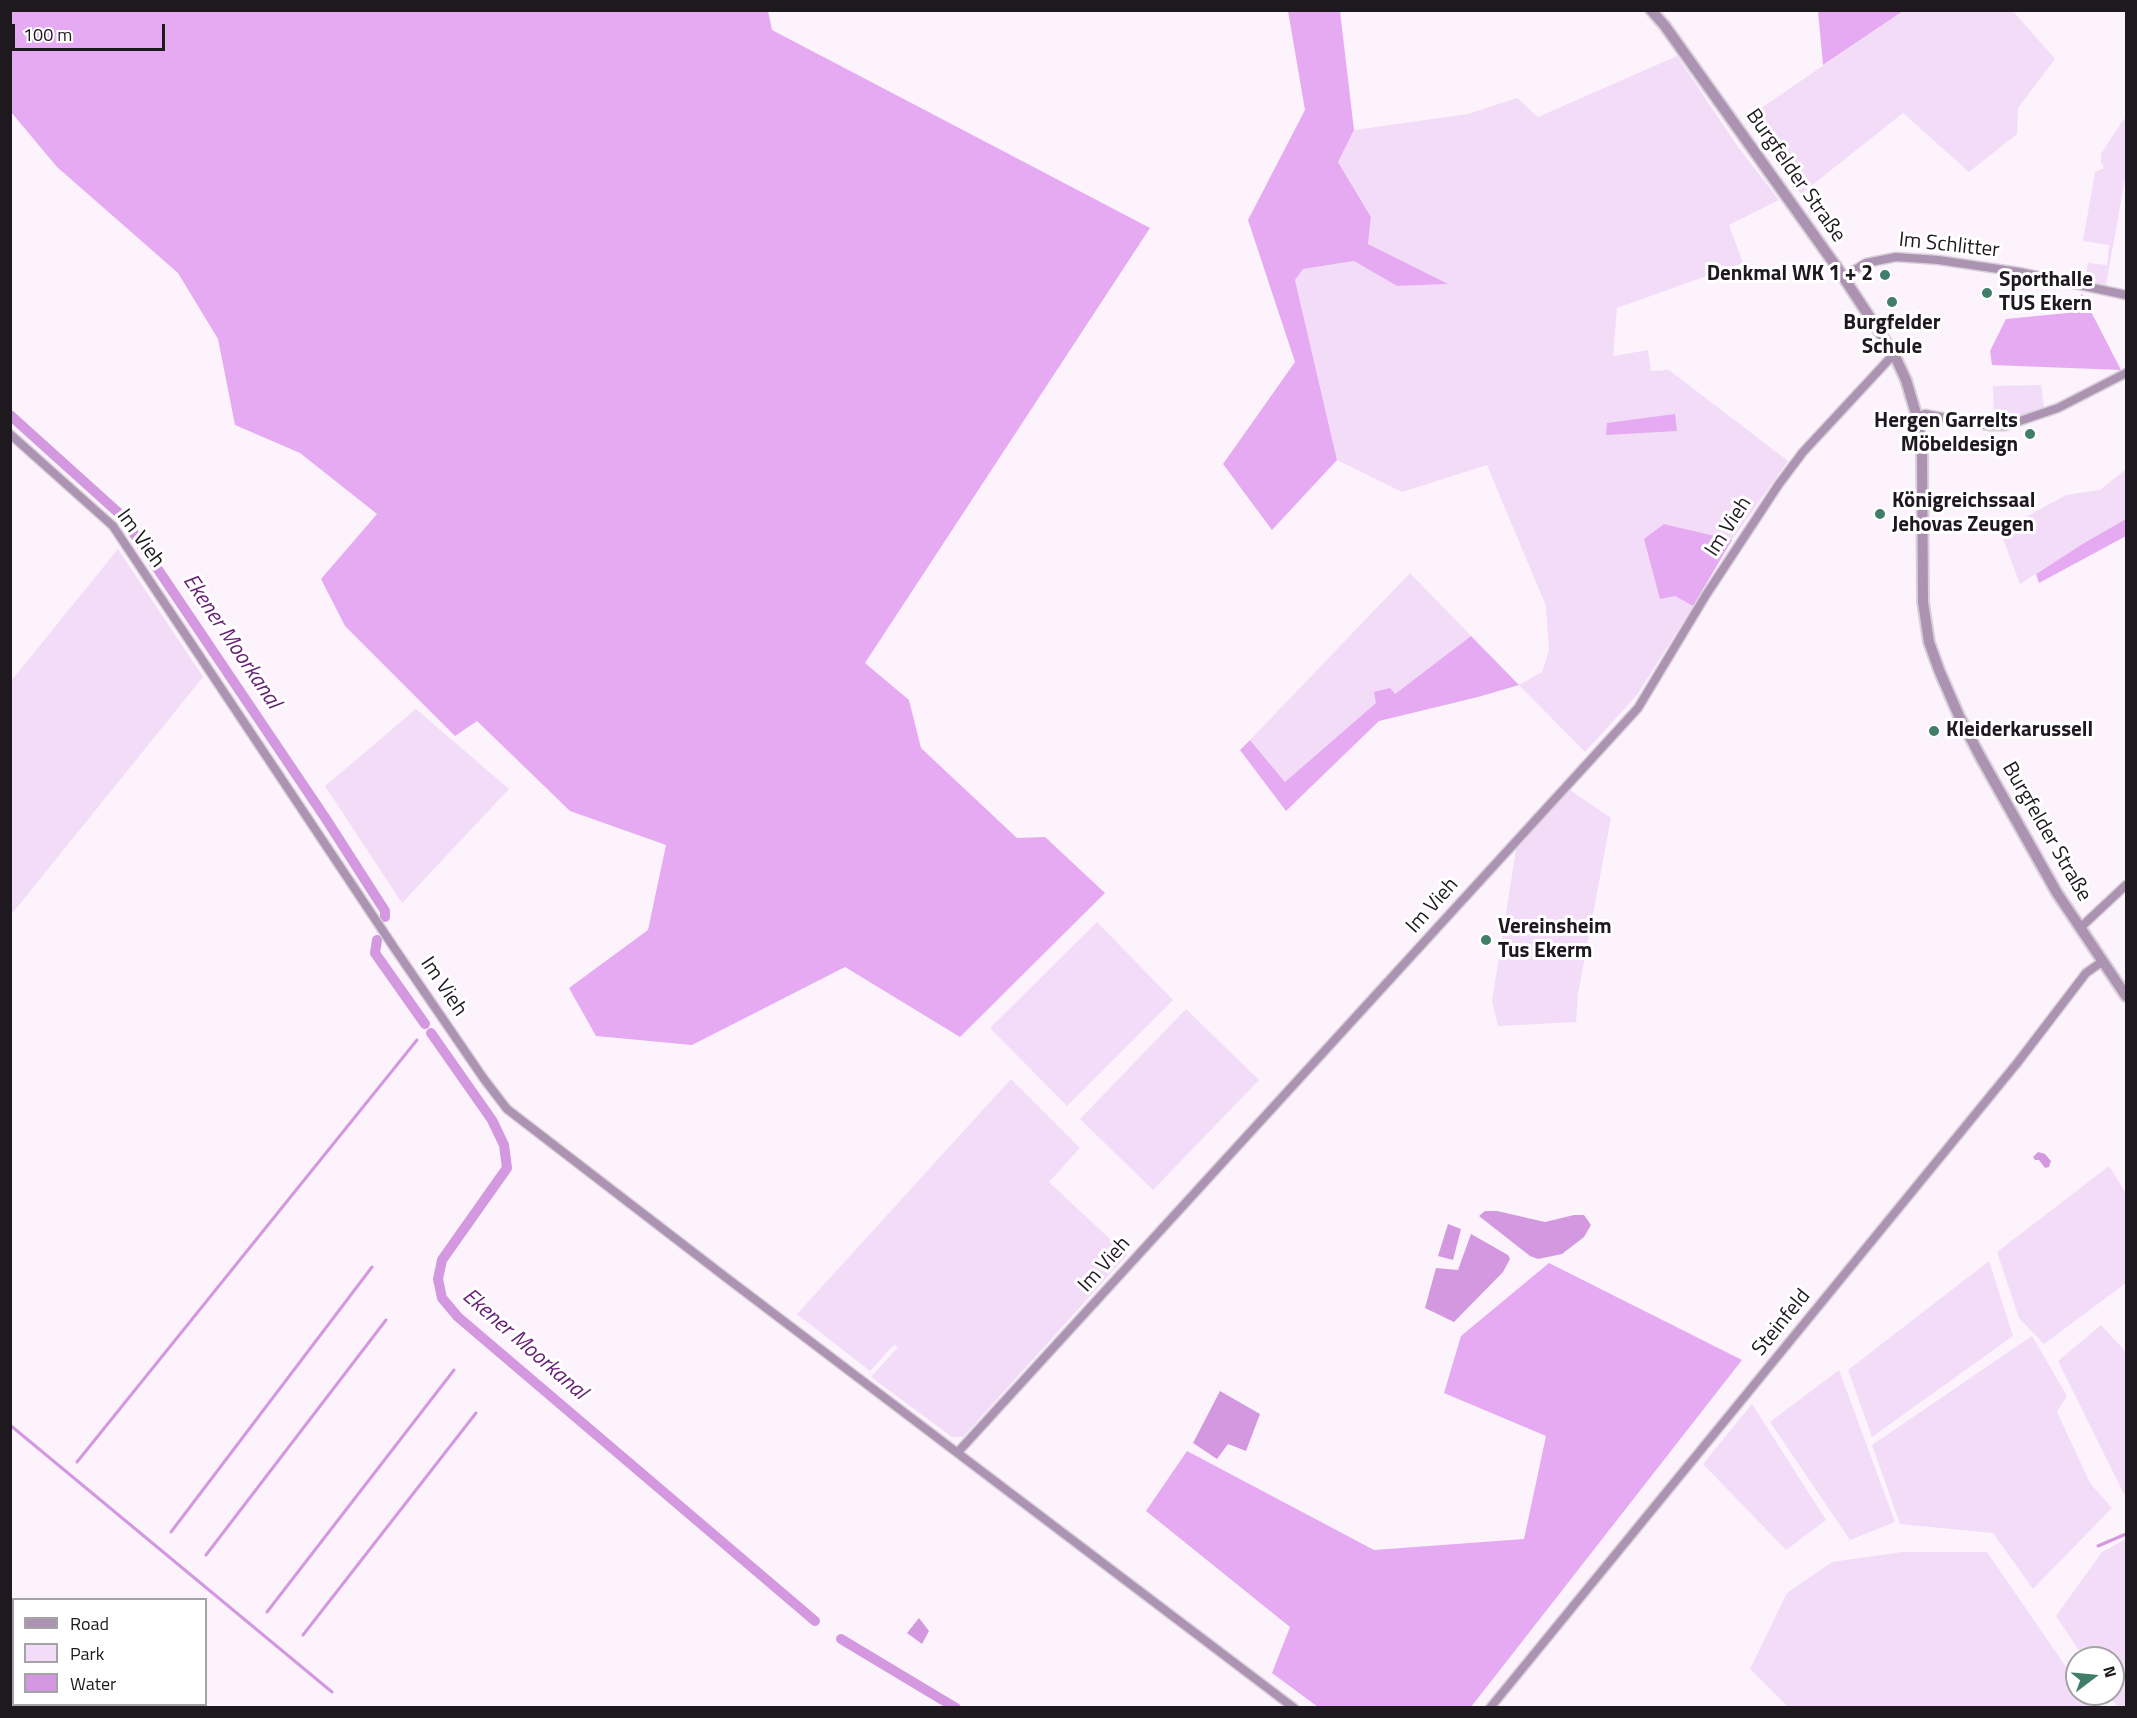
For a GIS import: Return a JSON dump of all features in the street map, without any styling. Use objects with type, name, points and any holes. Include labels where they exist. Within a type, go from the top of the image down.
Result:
[{"type":"street","name":"Burgfelder Straße","points":[[1651,10],[1665,26],[1843,277],[1894,354],[1906,380],[1917,417],[1922,452],[1923,602],[1929,642],[1950,696],[1977,750],[2057,893],[2127,996]]},
{"type":"street","name":"Im Schlitter","points":[[1843,277],[1866,263],[1896,257],[1938,260],[2019,272],[2127,295]]},
{"type":"street","name":"Im Vieh","points":[[958,1452],[1638,708],[1706,595],[1779,483],[1803,452],[1894,354]]},
{"type":"street","points":[[1917,417],[1925,414],[1990,426],[2005,426],[2058,408],[2127,373]]},
{"type":"street","name":"Im Vieh","points":[[10,434],[113,526],[395,949],[507,1109],[728,1280],[1294,1707]]},
{"type":"street","points":[[2080,928],[2127,885]]},
{"type":"street","name":"Steinfeld","points":[[1490,1707],[2018,1062],[2086,973],[2103,962]]},
{"type":"green space","points":[[1903,11],[2013,11],[2055,59],[2018,108],[2017,134],[1969,172],[1903,113],[1801,194],[1748,117]]},
{"type":"green space","points":[[1677,56],[1738,147],[1779,200],[1729,225],[1743,263],[1617,308],[1613,356],[1648,350],[1651,371],[1669,370],[1788,461],[1732,540],[1664,524],[1675,596],[1693,606],[1637,695],[1585,752],[1519,685],[1542,672],[1549,650],[1546,606],[1487,465],[1402,492],[1337,460],[1295,280],[1303,269],[1354,261],[1397,286],[1446,284],[1368,244],[1371,217],[1338,162],[1354,130],[1468,114],[1517,98],[1538,117]]},
{"type":"green space","points":[[2126,118],[2126,179],[2106,285],[2085,280],[2088,263],[2107,265],[2109,245],[2083,241],[2095,172],[2104,168],[2101,154]]},
{"type":"green space","points":[[2041,385],[2044,408],[2013,419],[2000,422],[1994,420],[1993,386]]},
{"type":"green space","points":[[2126,469],[2126,519],[2020,584],[2000,531],[2066,495],[2100,490]]},
{"type":"green space","points":[[118,549],[203,677],[11,915],[11,681]]},
{"type":"green space","points":[[1410,573],[1471,636],[1395,694],[1377,703],[1285,782],[1250,740]]},
{"type":"green space","points":[[416,709],[509,789],[402,903],[325,786]]},
{"type":"green space","points":[[1570,790],[1611,818],[1578,994],[1576,1022],[1498,1026],[1492,1001],[1516,850]]},
{"type":"green space","points":[[1097,922],[1173,1000],[1067,1106],[990,1028]]},
{"type":"green space","points":[[1186,1009],[1259,1080],[1153,1190],[1080,1119]]},
{"type":"green space","points":[[1011,1079],[1080,1148],[1049,1182],[1127,1255],[963,1437],[952,1437],[871,1377],[898,1347],[894,1345],[870,1371],[797,1314]]},
{"type":"green space","points":[[2109,1166],[2126,1193],[2126,1283],[2044,1344],[2019,1318],[1997,1252]]},
{"type":"green space","points":[[1989,1261],[2013,1336],[1872,1437],[1848,1370]]},
{"type":"green space","points":[[2101,1325],[2126,1352],[2126,1498],[2058,1361]]},
{"type":"green space","points":[[2032,1336],[2067,1396],[2057,1412],[2090,1483],[2112,1508],[2033,1589],[1993,1533],[1900,1524],[1872,1445]]},
{"type":"green space","points":[[1839,1370],[1895,1522],[1850,1540],[1770,1422]]},
{"type":"green space","points":[[1752,1404],[1826,1520],[1786,1550],[1703,1464]]},
{"type":"green space","points":[[2126,1539],[2126,1707],[2117,1706],[2125,1706],[2125,1646],[2076,1646],[2056,1616],[2102,1552]]},
{"type":"green space","points":[[1902,1552],[1987,1552],[2065,1666],[2065,1706],[2094,1707],[1788,1707],[1750,1669],[1787,1593],[1832,1562]]},
{"type":"shaded area","points":[[1818,10],[1903,11],[1823,65]]},
{"type":"shaded area","points":[[10,11],[768,11],[772,30],[1150,228],[865,663],[909,700],[921,748],[1017,838],[1045,837],[1105,893],[960,1037],[845,967],[692,1045],[596,1036],[569,988],[648,930],[666,845],[570,811],[477,721],[455,736],[345,626],[321,579],[377,514],[300,453],[235,425],[218,339],[178,273],[57,167],[11,112]]},
{"type":"shaded area","points":[[1288,11],[1340,11],[1354,130],[1338,162],[1371,217],[1368,244],[1448,284],[1397,286],[1354,261],[1303,269],[1295,280],[1337,460],[1272,530],[1223,464],[1295,362],[1248,220],[1305,110]]},
{"type":"shaded area","points":[[2082,294],[2121,370],[1992,365],[1990,351],[2006,319],[2068,313]]},
{"type":"shaded area","points":[[1675,414],[1677,431],[1606,435],[1607,423]]},
{"type":"shaded area","points":[[2126,519],[2126,536],[2039,583],[2036,574]]},
{"type":"shaded area","points":[[1664,524],[1732,540],[1693,606],[1675,596],[1660,599],[1644,539]]},
{"type":"shaded area","points":[[1471,636],[1519,685],[1379,721],[1286,811],[1240,750],[1250,740],[1285,782],[1376,703],[1374,692],[1390,688],[1395,694]]},
{"type":"shaded area","points":[[1549,1263],[1742,1360],[1471,1707],[1318,1707],[1272,1673],[1290,1627],[1146,1511],[1187,1451],[1374,1550],[1524,1539],[1546,1436],[1444,1393],[1461,1336]]},
{"type":"water","points":[[2038,1152],[2045,1154],[2051,1161],[2049,1167],[2045,1168],[2039,1160],[2035,1160],[2033,1157]]},
{"type":"water","points":[[1485,1211],[1497,1211],[1545,1222],[1584,1215],[1591,1225],[1584,1237],[1562,1254],[1538,1259],[1530,1256],[1479,1216]]},
{"type":"water","points":[[1448,1224],[1461,1229],[1453,1260],[1438,1256]]},
{"type":"water","points":[[1471,1234],[1508,1255],[1510,1259],[1503,1272],[1454,1322],[1425,1308],[1436,1268],[1458,1270]]},
{"type":"water","points":[[1220,1391],[1260,1414],[1246,1451],[1228,1444],[1217,1459],[1193,1443]]},
{"type":"water","points":[[919,1618],[929,1631],[922,1644],[907,1633]]},
{"type":"waterway","name":"Ekener Moorkanal","points":[[10,415],[122,516],[326,819],[385,911],[385,917]]},
{"type":"waterway","name":"Ekener Moorkanal","points":[[377,940],[375,953],[425,1024]]},
{"type":"waterway","name":"Ekener Moorkanal","points":[[431,1033],[492,1120],[504,1145],[507,1168],[442,1260],[438,1279],[442,1298],[458,1317],[815,1621]]},
{"type":"waterway","points":[[77,1462],[417,1040]]},
{"type":"waterway","points":[[171,1532],[372,1267]]},
{"type":"waterway","points":[[206,1555],[386,1320]]},
{"type":"waterway","points":[[267,1612],[454,1370]]},
{"type":"waterway","points":[[303,1635],[476,1413]]},
{"type":"waterway","points":[[10,1425],[332,1692]]},
{"type":"waterway","points":[[2098,1546],[2126,1534]]},
{"type":"waterway","name":"Ekener Moorkanal","points":[[841,1639],[956,1708]]},
{"type":"place","name":"Denkmal WK 1 + 2","points":[[1885,275]]},
{"type":"place","name":"Sporthalle TUS Ekern","points":[[1987,293]]},
{"type":"place","name":"Burgfelder Schule","points":[[1892,302]]},
{"type":"place","name":"Hergen Garrelts Möbeldesign","points":[[2030,434]]},
{"type":"place","name":"Königreichssaal Jehovas Zeugen","points":[[1880,514]]},
{"type":"place","name":"Kleiderkarussell","points":[[1934,731]]},
{"type":"place","name":"Vereinsheim Tus Ekerm","points":[[1486,940]]}]
